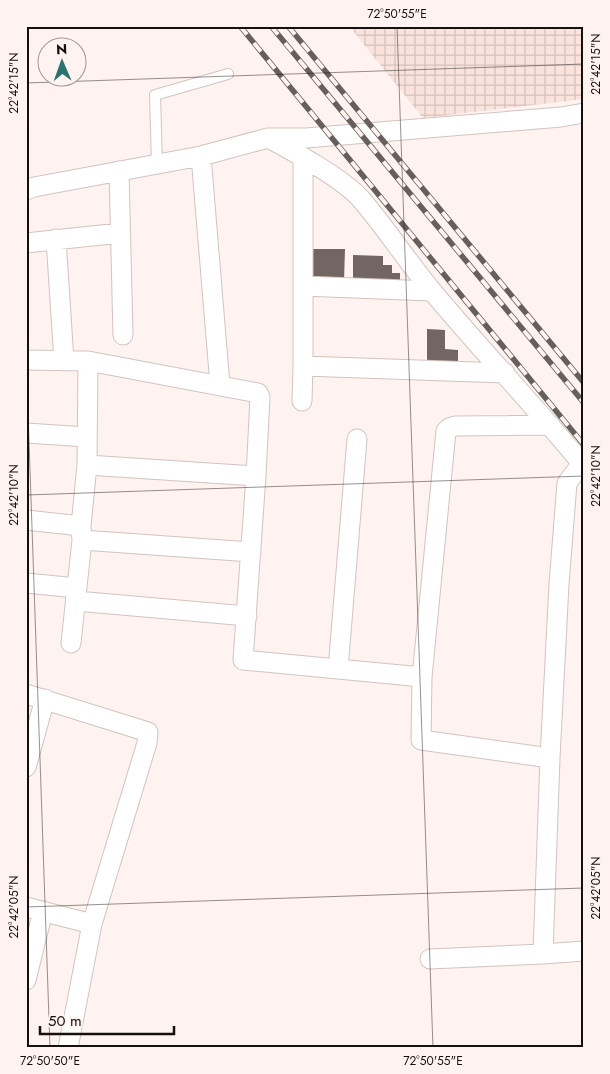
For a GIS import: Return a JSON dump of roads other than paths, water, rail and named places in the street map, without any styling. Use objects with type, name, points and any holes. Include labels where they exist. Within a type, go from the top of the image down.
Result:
[{"type":"street","points":[[26,190],[201,156],[268,138],[306,138],[377,133],[561,117],[584,113]]},
{"type":"street","points":[[268,138],[303,157],[359,197],[432,291],[583,464],[567,483],[559,584],[550,758],[543,954]]},
{"type":"street","points":[[201,156],[220,385]]},
{"type":"street","points":[[302,401],[303,157]]},
{"type":"street","points":[[119,171],[124,335]]},
{"type":"street","points":[[26,242],[120,233]]},
{"type":"street","points":[[56,239],[64,361]]},
{"type":"street","points":[[303,286],[432,291]]},
{"type":"street","points":[[26,360],[88,361],[258,393],[260,397],[256,476],[244,660],[422,677]]},
{"type":"street","points":[[72,643],[87,465],[88,361]]},
{"type":"street","points":[[303,366],[504,374]]},
{"type":"street","points":[[550,425],[455,426],[446,431],[422,677],[421,740],[550,758]]},
{"type":"street","points":[[26,433],[87,437]]},
{"type":"street","points":[[338,669],[357,438]]},
{"type":"street","points":[[87,465],[256,476]]},
{"type":"street","points":[[26,520],[82,533],[251,552]]},
{"type":"street","points":[[26,583],[76,594],[247,616]]},
{"type":"street","points":[[26,694],[148,732],[147,743],[92,924],[68,1048]]},
{"type":"street","points":[[26,767],[45,700]]},
{"type":"street","points":[[26,980],[35,909],[92,924]]},
{"type":"street","points":[[430,958],[543,954],[584,950]]},
{"type":"lane","points":[[157,164],[155,95],[228,74]]},
{"type":"railway","points":[[240,26],[584,445]]},
{"type":"railway","points":[[271,26],[584,403]]},
{"type":"railway","points":[[288,26],[584,383]]}]
